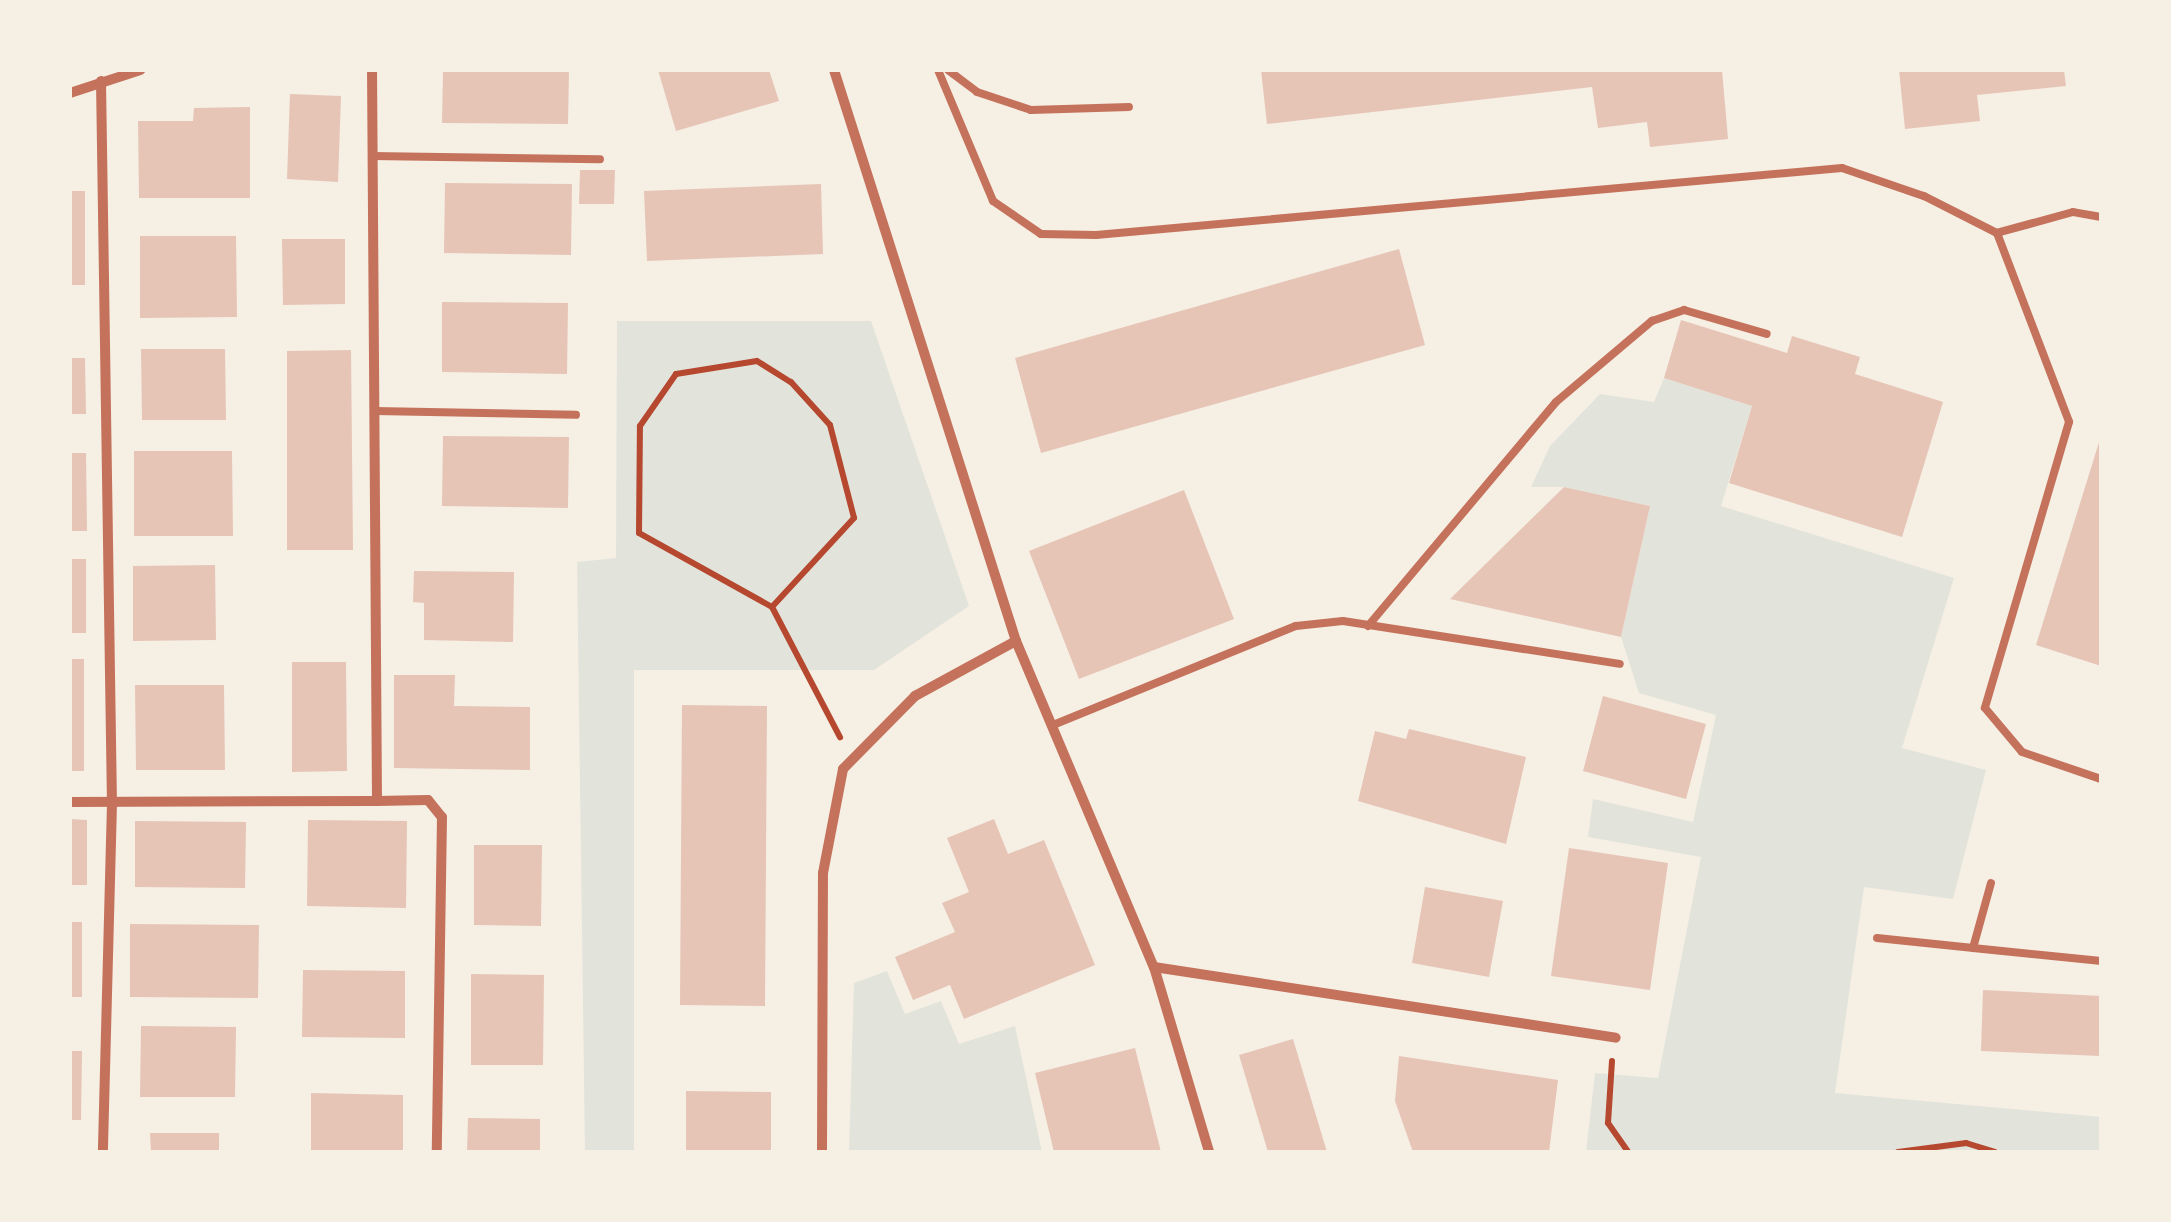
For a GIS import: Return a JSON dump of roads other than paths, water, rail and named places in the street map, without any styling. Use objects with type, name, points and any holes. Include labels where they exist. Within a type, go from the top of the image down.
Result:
[{"type":"street","points":[[70,92],[140,70]]},
{"type":"street","points":[[372,70],[377,801]]},
{"type":"street","points":[[834,70],[1016,641],[1154,968],[1209,1152]]},
{"type":"street","points":[[101,81],[112,803],[104,1152]]},
{"type":"street","points":[[822,1152],[823,873],[843,769],[916,696],[1016,641]]},
{"type":"street","points":[[70,802],[428,800],[442,817],[437,1152]]},
{"type":"street","points":[[1154,968],[1616,1038]]},
{"type":"lane","points":[[938,70],[993,201],[1042,234],[1096,236],[1660,179],[1842,168],[1924,196],[1997,233],[2070,422],[1985,708],[2022,752],[2101,779]]},
{"type":"lane","points":[[948,70],[977,92],[1030,110],[1129,108]]},
{"type":"lane","points":[[372,156],[600,159]]},
{"type":"lane","points":[[1997,233],[2073,212],[2101,217]]},
{"type":"lane","points":[[1368,626],[1391,591],[1556,402],[1652,321],[1684,310],[1767,334]]},
{"type":"lane","points":[[374,410],[576,415]]},
{"type":"lane","points":[[1053,725],[1281,630],[1343,621],[1620,664]]},
{"type":"lane","points":[[1974,948],[1990,883]]},
{"type":"lane","points":[[1877,938],[2101,961]]}]
